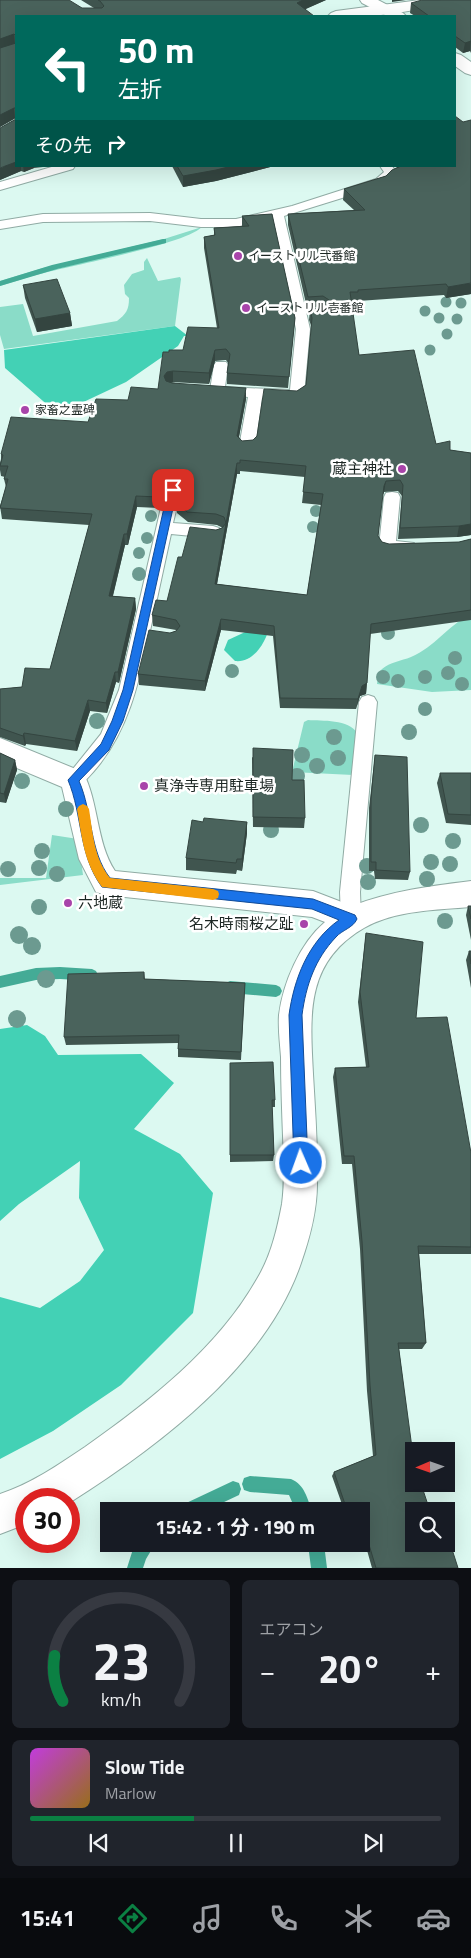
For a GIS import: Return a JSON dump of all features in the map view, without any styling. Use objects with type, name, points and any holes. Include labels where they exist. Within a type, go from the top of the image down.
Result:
[{"type":"street","points":[[367,0],[393,13]]},
{"type":"street","points":[[355,15],[393,13],[405,8],[439,0]]},
{"type":"street","points":[[456,59],[471,70]]},
{"type":"street","points":[[0,749],[73,780],[80,797],[91,856],[97,871],[106,883],[313,904],[351,919]]},
{"type":"street","points":[[55,1488],[140,1431],[205,1375],[233,1346],[264,1303],[280,1272],[292,1237],[299,1204],[301,1163],[295,1015],[298,992],[305,973],[317,952],[333,932],[351,919],[389,905],[471,894]]},
{"type":"street","points":[[0,1514],[15,1509]]},
{"type":"lane","points":[[0,186],[66,167]]},
{"type":"lane","points":[[0,225],[43,218],[150,217],[223,224],[277,214],[380,182],[390,172],[387,167]]},
{"type":"lane","points":[[200,390],[297,394],[304,329],[277,214]]},
{"type":"lane","points":[[300,315],[314,314]]},
{"type":"lane","points":[[217,390],[221,365]]},
{"type":"lane","points":[[247,447],[256,392]]},
{"type":"lane","points":[[73,780],[105,747],[128,690],[173,490]]},
{"type":"lane","points":[[392,497],[386,547],[422,546]]},
{"type":"lane","points":[[164,528],[216,533]]},
{"type":"lane","points":[[141,632],[160,634]]},
{"type":"lane","points":[[351,919],[350,892],[368,702]]},
{"type":"green space","points":[[202,227],[191,234],[173,241],[35,275],[0,286],[0,284],[55,267],[56,269],[166,241],[55,266],[0,283],[0,281],[43,268],[164,239]]},
{"type":"green space","points":[[147,258],[158,281],[180,277],[181,279],[175,326],[4,349],[0,335],[0,307],[23,304],[33,336],[117,321],[128,309],[129,298],[125,294],[124,285],[132,274],[144,270],[144,262]]},
{"type":"green space","points":[[175,326],[188,336],[184,336],[178,346],[126,382],[58,414],[5,368],[4,350]]},
{"type":"green space","points":[[471,614],[471,690],[432,692],[377,684],[378,676],[382,669],[392,663],[419,653],[455,624]]},
{"type":"green space","points":[[270,626],[258,651],[248,659],[235,661],[224,650],[228,640],[256,627]]},
{"type":"green space","points":[[308,720],[342,723],[353,728],[357,733],[353,775],[292,772],[304,722]]},
{"type":"green space","points":[[52,835],[78,839],[83,875],[0,885],[0,878],[46,878]]},
{"type":"green space","points":[[27,1025],[45,1036],[58,1055],[141,1054],[174,1083],[134,1129],[180,1154],[213,1193],[193,1313],[121,1385],[53,1431],[0,1459],[0,1297],[40,1308],[80,1281],[104,1250],[79,1198],[80,1161],[19,1204],[0,1221],[0,1029]]},
{"type":"building","points":[[0,0],[69,0],[82,8],[102,8],[104,6],[98,0],[303,0],[297,3],[313,15],[15,15],[15,35],[0,39]]},
{"type":"building","points":[[422,0],[471,0],[471,41],[465,43],[456,37],[456,15],[428,15],[411,3]]},
{"type":"building","points":[[15,43],[15,108],[0,115],[0,48]]},
{"type":"building","points":[[456,117],[463,122],[471,120],[471,283],[448,287],[446,284],[350,292],[359,355],[414,350],[436,444],[450,441],[450,450],[471,453],[471,524],[400,528],[403,485],[400,480],[386,481],[378,536],[382,542],[389,544],[459,542],[471,539],[471,610],[371,624],[367,683],[362,686],[358,699],[280,698],[274,626],[221,619],[205,681],[138,674],[149,630],[170,633],[176,631],[180,626],[176,620],[152,615],[156,600],[167,601],[178,557],[182,557],[190,527],[216,530],[222,528],[226,523],[224,517],[216,514],[187,512],[177,502],[182,478],[178,473],[167,473],[163,478],[158,497],[136,496],[127,534],[124,534],[109,596],[135,598],[118,672],[115,672],[106,703],[88,700],[75,741],[24,733],[23,736],[0,728],[0,689],[22,687],[25,668],[50,669],[92,514],[0,508],[8,479],[4,479],[8,466],[0,466],[3,455],[1,454],[11,417],[88,422],[96,399],[128,400],[131,387],[158,389],[163,352],[183,350],[188,327],[219,328],[204,237],[215,235],[214,228],[249,226],[242,216],[272,214],[295,318],[289,377],[227,373],[230,354],[226,349],[215,350],[209,373],[173,371],[167,372],[164,376],[166,381],[172,383],[246,388],[237,436],[242,441],[253,440],[257,436],[264,389],[297,391],[306,385],[312,318],[310,309],[328,307],[332,302],[323,296],[308,297],[288,214],[365,210],[344,189],[386,176],[399,167],[456,167]],"holes":[[[240,460],[306,466],[303,492],[323,494],[307,595],[215,584],[237,463],[240,463]]]},
{"type":"building","points":[[15,120],[15,162],[0,168],[0,128]]},
{"type":"building","points":[[178,167],[228,167],[216,170],[183,176]]},
{"type":"building","points":[[57,279],[70,313],[35,319],[23,285]]},
{"type":"building","points":[[253,748],[293,750],[292,780],[304,780],[305,818],[253,817]]},
{"type":"building","points":[[0,753],[15,760],[4,794],[0,793]]},
{"type":"building","points":[[375,755],[407,757],[410,872],[376,870],[376,862],[371,862],[371,799]]},
{"type":"building","points":[[440,773],[471,773],[471,815],[448,814]]},
{"type":"building","points":[[204,818],[247,822],[242,859],[237,859],[236,863],[186,858],[192,820],[203,822]]},
{"type":"building","points":[[468,906],[471,906],[471,919]]},
{"type":"building","points":[[366,933],[423,942],[416,1018],[447,1017],[471,1153],[471,1247],[418,1246],[426,1343],[398,1343],[411,1442],[405,1442],[405,1492],[424,1492],[427,1502],[405,1502],[405,1552],[453,1552],[458,1568],[376,1568],[370,1548],[370,1502],[344,1502],[334,1472],[376,1455],[362,1241],[354,1156],[344,1156],[335,1068],[369,1067],[360,992]]},
{"type":"building","points":[[144,972],[144,979],[245,983],[241,1052],[178,1049],[179,1035],[64,1037],[68,974]]},
{"type":"building","points":[[273,1062],[275,1100],[272,1100],[274,1155],[230,1155],[230,1063]]},
{"type":"waterway","points":[[0,284],[55,267],[163,241]]},
{"type":"waterway","points":[[0,982],[36,974],[92,975]]},
{"type":"waterway","points":[[230,987],[276,991]]},
{"type":"waterway","points":[[250,1484],[291,1487],[296,1490],[301,1502]]},
{"type":"waterway","points":[[206,1502],[233,1489]]},
{"type":"waterway","points":[[135,1568],[141,1552]]},
{"type":"waterway","points":[[317,1552],[319,1568]]},
{"type":"slow traffic","points":[[83,809],[91,856],[97,871],[106,883],[213,894]]},
{"type":"place","name":"イーストリル弐番館","points":[[238,256]]},
{"type":"place","name":"イーストリル壱番館","points":[[246,308]]},
{"type":"place","name":"家畜之霊碑","points":[[25,410]]},
{"type":"place","name":"蔵主神社","points":[[402,469]]},
{"type":"place","name":"真浄寺専用駐車場","points":[[144,786]]},
{"type":"place","name":"六地蔵","points":[[68,903]]},
{"type":"place","name":"名木時雨桜之趾","points":[[304,924]]},
{"type":"route","points":[[173,490],[128,690],[105,747],[73,780],[80,797],[91,856],[97,871],[106,883],[313,904],[351,919],[333,932],[317,952],[305,973],[298,992],[295,1015],[301,1163]]}]
